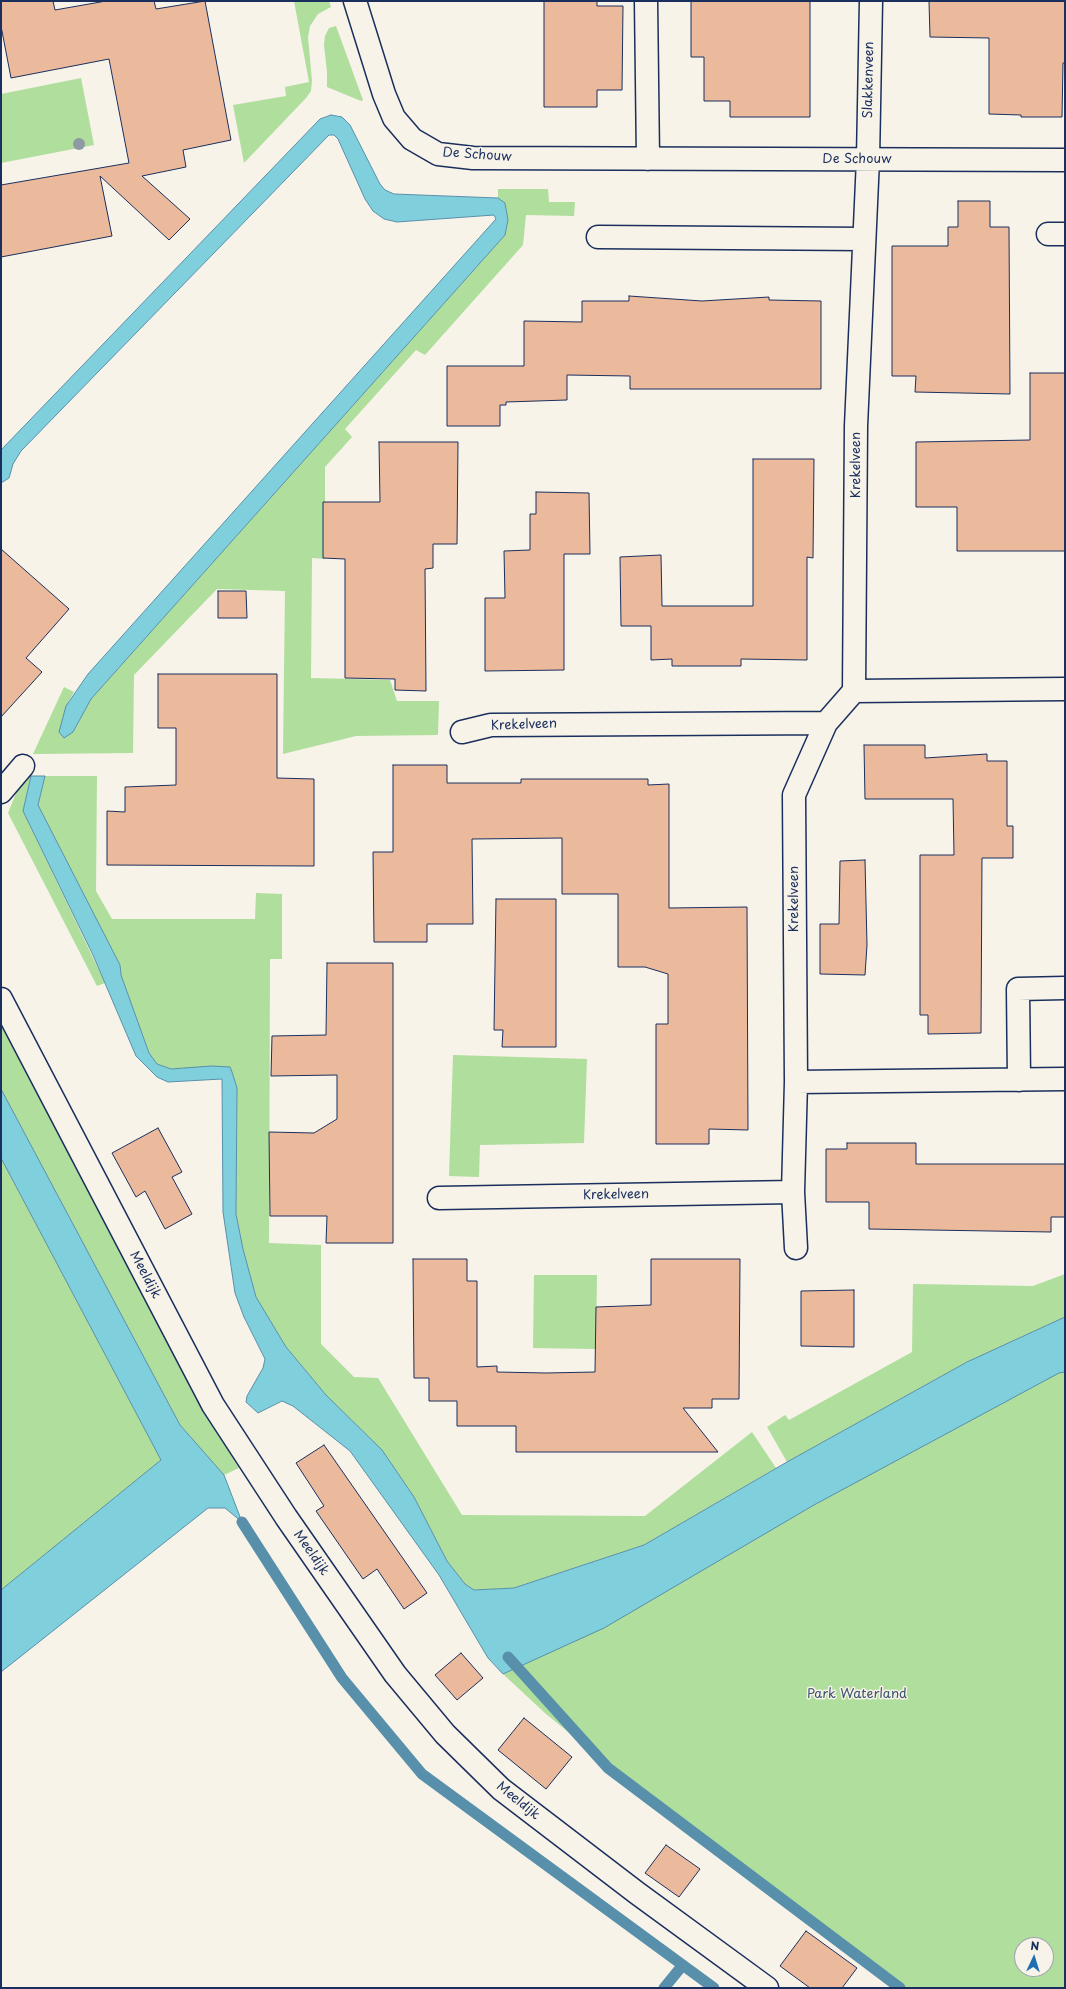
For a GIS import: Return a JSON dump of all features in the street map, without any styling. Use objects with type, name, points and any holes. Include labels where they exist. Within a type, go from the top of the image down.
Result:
[{"type":"street","name":"De Schouw","points":[[355,1],[384,94],[394,118],[412,139],[438,154],[473,158],[1065,160]]},
{"type":"street","points":[[646,1],[648,159]]},
{"type":"street","name":"Slakkenveen","points":[[868,159],[871,1]]},
{"type":"street","name":"Krekelveen","points":[[796,1248],[793,1192],[796,1082],[794,795],[826,723],[854,691],[856,426],[863,239],[868,159]]},
{"type":"street","points":[[598,237],[863,239]]},
{"type":"street","points":[[854,691],[1065,689]]},
{"type":"street","name":"Krekelveen","points":[[462,732],[491,725],[826,723]]},
{"type":"street","points":[[1,792],[23,766]]},
{"type":"street","points":[[1019,1080],[1018,988],[1065,988]]},
{"type":"street","name":"Meeldijk","points":[[2,1002],[213,1406],[286,1517],[395,1674],[445,1734],[501,1789],[637,1893],[767,1988]]},
{"type":"street","points":[[796,1082],[1065,1079]]},
{"type":"street","name":"Krekelveen","points":[[439,1198],[793,1192]]},
{"type":"green space","points":[[294,1],[329,1],[331,7],[318,14],[310,26],[308,37],[312,81],[311,91],[244,163],[233,105],[286,96],[285,87],[309,82]]},
{"type":"green space","points":[[336,26],[363,100],[361,101],[327,87],[324,45],[325,36],[329,28]]},
{"type":"green space","points":[[81,78],[94,145],[1,163],[1,94]]},
{"type":"green space","points":[[498,189],[548,189],[549,202],[575,202],[574,216],[526,215],[523,245],[425,355],[416,350],[345,429],[352,437],[325,467],[325,559],[312,558],[311,678],[390,680],[397,701],[439,701],[438,735],[356,736],[283,754],[285,591],[217,589],[134,675],[133,753],[33,754],[64,687],[74,692],[66,706],[73,732],[91,699],[505,235],[508,220],[505,203],[498,198]]},
{"type":"green space","points":[[23,776],[31,776],[23,811],[105,983],[97,986],[8,813]]},
{"type":"green space","points":[[45,776],[97,776],[96,891],[112,919],[255,919],[256,893],[282,894],[282,959],[270,959],[269,1243],[321,1245],[321,1344],[354,1377],[378,1378],[462,1515],[645,1516],[752,1432],[776,1468],[644,1545],[514,1588],[474,1590],[465,1584],[447,1561],[414,1497],[382,1450],[326,1395],[286,1347],[256,1297],[243,1249],[236,1214],[237,1088],[232,1072],[186,1068],[171,1069],[157,1064],[149,1053],[121,975],[120,965],[38,805]]},
{"type":"green space","points":[[1,1024],[205,1413],[239,1468],[224,1475],[180,1425],[1,1089]]},
{"type":"green space","points":[[453,1055],[587,1059],[584,1143],[480,1145],[479,1177],[449,1176]]},
{"type":"green space","points":[[1,1158],[161,1460],[1,1590]]},
{"type":"green space","points":[[1065,1274],[1065,1317],[967,1362],[787,1462],[767,1427],[785,1415],[789,1420],[912,1352],[913,1284],[1033,1286]]},
{"type":"green space","points":[[534,1275],[597,1275],[596,1349],[533,1348]]},
{"type":"green space","name":"Park Waterland","points":[[1065,1350],[1065,1988],[898,1988],[608,1768],[589,1749],[546,1714],[503,1674]]},
{"type":"water","points":[[331,115],[342,117],[350,125],[380,184],[385,190],[394,194],[498,198],[505,203],[508,220],[505,235],[91,699],[73,732],[64,738],[59,732],[66,706],[88,674],[496,219],[494,215],[397,222],[384,219],[373,211],[365,199],[338,139],[334,135],[329,135],[21,451],[13,464],[9,478],[1,483],[1,450],[320,119]]},
{"type":"water","points":[[31,776],[45,776],[38,805],[120,965],[121,975],[149,1053],[157,1064],[171,1069],[212,1066],[230,1067],[237,1088],[236,1214],[243,1249],[256,1297],[286,1347],[326,1395],[382,1450],[414,1497],[447,1561],[465,1584],[474,1590],[514,1588],[644,1545],[787,1462],[967,1362],[1065,1317],[1065,1372],[1059,1373],[814,1505],[604,1628],[503,1674],[488,1658],[439,1575],[350,1451],[293,1406],[282,1401],[258,1413],[246,1402],[247,1396],[263,1368],[265,1359],[244,1317],[235,1293],[223,1212],[222,1079],[168,1082],[157,1077],[136,1056],[93,955],[23,811]]},
{"type":"water","points":[[1,1089],[180,1425],[224,1475],[242,1522],[225,1508],[208,1508],[1,1672],[1,1590],[161,1460],[1,1158]]},
{"type":"building","points":[[1,1],[53,1],[55,10],[106,1],[154,1],[156,9],[205,1],[231,140],[183,150],[186,167],[142,176],[190,219],[169,240],[100,176],[112,236],[1,257],[1,185],[129,163],[109,59],[11,78],[1,26]]},
{"type":"building","points":[[544,1],[597,1],[597,6],[623,6],[622,90],[597,90],[597,107],[544,107]]},
{"type":"building","points":[[691,1],[810,1],[810,117],[730,117],[730,101],[704,101],[704,57],[691,57]]},
{"type":"building","points":[[929,1],[1065,1],[1065,63],[1063,63],[1062,117],[1021,117],[1021,115],[989,114],[989,38],[930,37]]},
{"type":"building","points":[[958,201],[990,201],[990,227],[1009,227],[1010,394],[915,392],[916,376],[892,376],[892,246],[948,246],[948,227],[958,227]]},
{"type":"building","points":[[629,296],[702,301],[769,297],[769,300],[821,301],[821,389],[630,389],[630,376],[567,375],[567,400],[506,402],[506,405],[500,405],[500,426],[447,426],[447,366],[524,366],[524,321],[582,322],[582,301],[629,301]]},
{"type":"building","points":[[1030,373],[1065,373],[1065,551],[957,551],[957,507],[916,507],[916,442],[1030,440]]},
{"type":"building","points":[[379,442],[458,442],[457,544],[433,544],[433,568],[425,569],[426,691],[395,690],[395,679],[345,678],[345,559],[323,558],[323,502],[380,502]]},
{"type":"building","points":[[753,459],[814,459],[813,558],[807,557],[807,660],[741,659],[741,666],[672,666],[672,659],[651,660],[651,626],[621,626],[620,557],[661,555],[662,606],[753,606]]},
{"type":"building","points":[[536,492],[589,493],[590,554],[564,554],[564,670],[485,671],[485,598],[505,598],[504,551],[530,550],[530,514],[536,514]]},
{"type":"building","points":[[1,549],[69,609],[26,658],[42,672],[1,717]]},
{"type":"building","points":[[218,591],[246,591],[247,618],[218,618]]},
{"type":"building","points":[[158,674],[277,674],[277,778],[314,779],[314,866],[107,865],[107,811],[125,812],[125,787],[176,785],[176,728],[158,728]]},
{"type":"building","points":[[864,745],[925,745],[925,758],[987,754],[987,761],[1007,761],[1007,826],[1013,826],[1013,858],[982,858],[981,1033],[928,1034],[928,1015],[920,1015],[920,855],[954,855],[953,799],[865,799]]},
{"type":"building","points":[[393,765],[447,765],[447,783],[521,783],[521,779],[648,779],[648,785],[669,784],[669,908],[747,907],[748,1130],[709,1129],[709,1144],[656,1144],[656,1024],[668,1024],[668,974],[645,967],[618,967],[618,894],[562,894],[562,838],[472,839],[473,924],[427,924],[427,942],[374,942],[373,852],[393,852]]},
{"type":"building","points":[[865,860],[867,945],[865,975],[820,974],[820,924],[839,924],[840,861]]},
{"type":"building","points":[[496,899],[556,899],[556,1047],[502,1047],[503,1030],[494,1030]]},
{"type":"building","points":[[327,963],[393,963],[393,1243],[326,1243],[327,1216],[270,1216],[269,1132],[314,1133],[337,1119],[337,1075],[271,1076],[272,1036],[326,1035]]},
{"type":"building","points":[[158,1128],[182,1172],[172,1177],[192,1214],[165,1229],[145,1191],[136,1197],[112,1153]]},
{"type":"building","points":[[847,1143],[916,1143],[916,1164],[1065,1164],[1065,1217],[1051,1217],[1051,1232],[869,1229],[869,1202],[826,1202],[826,1149],[847,1149]]},
{"type":"building","points":[[413,1259],[467,1259],[467,1281],[477,1281],[477,1367],[497,1366],[497,1372],[546,1373],[595,1372],[596,1307],[651,1305],[651,1259],[740,1259],[739,1399],[712,1399],[712,1408],[683,1408],[718,1452],[516,1452],[516,1426],[457,1426],[457,1401],[429,1401],[429,1378],[414,1378]]},
{"type":"building","points":[[854,1290],[854,1347],[801,1346],[801,1291]]},
{"type":"building","points":[[324,1445],[427,1593],[404,1609],[377,1569],[363,1579],[316,1511],[324,1506],[296,1463]]},
{"type":"building","points":[[461,1653],[483,1678],[457,1700],[435,1675]]},
{"type":"building","points":[[524,1718],[572,1757],[546,1789],[498,1750]]},
{"type":"building","points":[[666,1845],[700,1869],[679,1897],[645,1873]]},
{"type":"building","points":[[806,1931],[857,1968],[842,1988],[810,1988],[780,1966]]},
{"type":"waterway","points":[[242,1522],[342,1678],[422,1774],[714,1988]]},
{"type":"waterway","points":[[508,1657],[608,1768],[900,1988]]},
{"type":"waterway","points":[[664,1988],[682,1966]]}]
